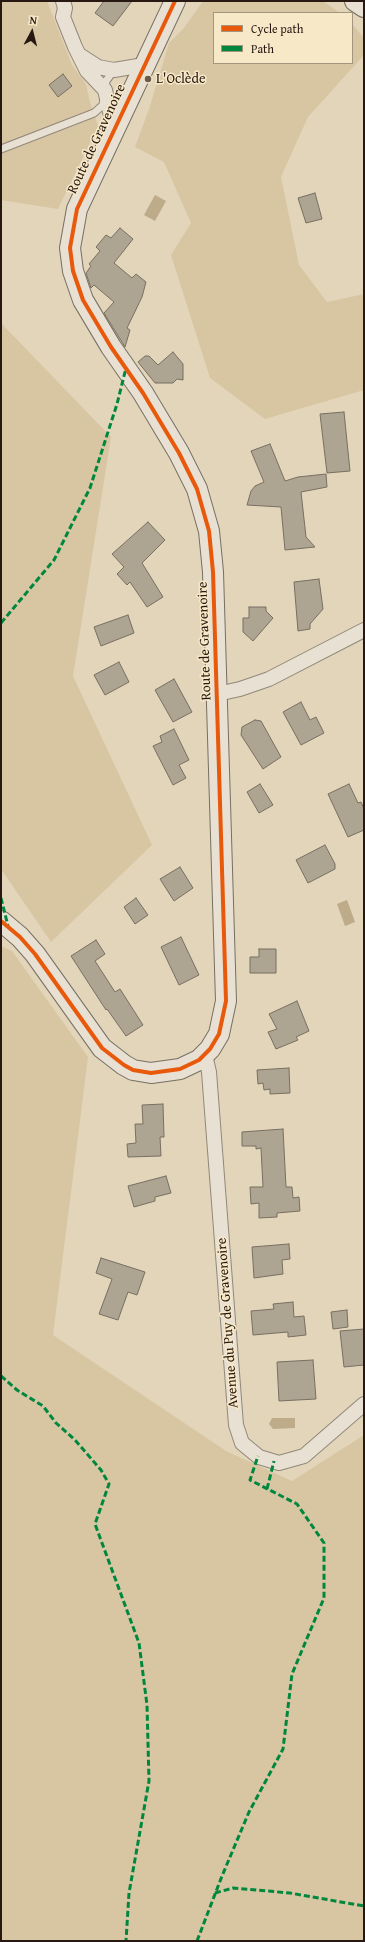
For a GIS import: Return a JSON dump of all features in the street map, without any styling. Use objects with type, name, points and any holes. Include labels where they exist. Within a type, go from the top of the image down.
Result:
[{"type":"street","points":[[62,1],[65,8],[63,17],[80,56],[87,71],[105,90],[110,112],[117,124]]},
{"type":"street","name":"Route de Gravenoire","points":[[1,921],[20,937],[35,954],[102,1048],[115,1060],[133,1070],[159,1073],[180,1069],[199,1060],[205,1055],[219,1034],[226,1001],[212,550],[206,517],[197,489],[179,453],[143,393],[111,348],[83,300],[73,271],[70,248],[77,209],[175,1]]},
{"type":"street","points":[[355,1],[364,8]]},
{"type":"street","points":[[80,56],[98,67],[114,70],[144,64]]},
{"type":"street","points":[[217,694],[240,689],[269,679],[364,630]]},
{"type":"street","name":"Avenue du Puy de Gravenoire","points":[[205,1055],[209,1072],[236,1425],[242,1443],[259,1457],[279,1463],[304,1456],[364,1404]]},
{"type":"lane","points":[[1,149],[94,113],[102,105],[106,81],[114,70]]},
{"type":"shaded area","points":[[1,1],[47,1],[72,65],[86,84],[98,126],[58,209],[1,200]]},
{"type":"shaded area","points":[[203,1],[323,1],[339,12],[213,12],[213,64],[353,64],[353,25],[364,38],[364,55],[308,117],[281,177],[299,265],[327,302],[364,294],[364,390],[265,419],[210,378],[171,255],[191,223],[164,162],[135,147],[149,109],[169,43],[184,28]]},
{"type":"shaded area","points":[[155,195],[166,201],[155,221],[144,215]]},
{"type":"shaded area","points":[[1,323],[111,437],[73,676],[152,845],[51,942],[1,869]]},
{"type":"shaded area","points":[[347,900],[355,922],[345,926],[337,904]]},
{"type":"shaded area","points":[[1,946],[12,951],[88,1057],[53,1335],[226,1451],[292,1481],[364,1435],[364,1941],[1,1941]]},
{"type":"shaded area","points":[[272,1418],[295,1418],[295,1428],[273,1429],[269,1424]]},
{"type":"building","points":[[104,1],[132,1],[113,26],[95,13]]},
{"type":"building","points":[[63,74],[72,86],[58,97],[49,85]]},
{"type":"building","points":[[315,193],[322,219],[306,223],[298,198]]},
{"type":"building","points":[[120,228],[133,239],[114,263],[132,278],[136,274],[146,282],[142,297],[127,328],[130,330],[125,347],[104,313],[114,302],[94,285],[91,288],[86,273],[91,266],[89,264],[100,251],[96,247],[106,235],[111,238]]},
{"type":"building","points":[[173,352],[183,364],[183,380],[177,379],[173,383],[155,383],[138,362],[145,356],[149,356],[158,365]]},
{"type":"building","points":[[344,412],[350,471],[327,473],[320,414]]},
{"type":"building","points":[[270,444],[285,481],[298,477],[326,474],[327,487],[301,492],[306,537],[315,547],[285,550],[281,507],[247,505],[251,491],[255,486],[264,482],[251,451]]},
{"type":"building","points":[[148,522],[165,540],[142,563],[163,597],[147,607],[130,582],[127,585],[117,574],[124,567],[112,554]]},
{"type":"building","points":[[319,579],[323,609],[310,624],[310,629],[298,631],[294,582]]},
{"type":"building","points":[[249,607],[266,607],[266,611],[273,618],[253,641],[243,632],[243,618],[249,618]]},
{"type":"building","points":[[128,615],[134,633],[101,646],[94,627]]},
{"type":"building","points":[[119,662],[129,682],[105,695],[94,675]]},
{"type":"building","points":[[174,679],[192,712],[173,722],[155,690]]},
{"type":"building","points":[[301,702],[310,720],[316,717],[324,733],[301,745],[283,712]]},
{"type":"building","points":[[255,720],[261,721],[281,757],[263,769],[241,735],[242,727]]},
{"type":"building","points":[[174,729],[189,760],[179,765],[186,778],[173,785],[153,746],[162,742],[160,736]]},
{"type":"building","points":[[260,784],[273,805],[259,813],[247,792]]},
{"type":"building","points":[[349,784],[358,803],[361,802],[364,809],[364,830],[348,837],[328,794]]},
{"type":"building","points":[[325,845],[335,864],[335,869],[308,883],[296,860]]},
{"type":"building","points":[[180,867],[193,888],[174,901],[160,879]]},
{"type":"building","points":[[136,898],[148,915],[135,924],[124,907]]},
{"type":"building","points":[[181,937],[199,975],[179,985],[161,947]]},
{"type":"building","points":[[96,940],[105,954],[95,961],[115,992],[120,989],[143,1025],[126,1036],[107,1009],[106,1010],[71,956]]},
{"type":"building","points":[[259,949],[276,949],[276,973],[250,973],[250,957],[259,957]]},
{"type":"building","points":[[297,1001],[309,1031],[296,1037],[298,1040],[276,1049],[268,1032],[277,1029],[269,1014]]},
{"type":"building","points":[[289,1068],[290,1093],[270,1094],[270,1089],[264,1090],[263,1083],[258,1084],[257,1070]]},
{"type":"building","points":[[163,1104],[164,1137],[160,1137],[161,1156],[128,1157],[127,1144],[136,1143],[135,1124],[143,1124],[142,1105]]},
{"type":"building","points":[[283,1129],[286,1187],[292,1187],[293,1198],[299,1197],[300,1211],[277,1213],[277,1217],[259,1218],[259,1203],[251,1204],[250,1187],[263,1187],[261,1148],[256,1149],[256,1146],[242,1146],[242,1132]]},
{"type":"building","points":[[166,1176],[171,1193],[155,1197],[155,1201],[134,1207],[128,1186]]},
{"type":"building","points":[[289,1244],[290,1259],[282,1260],[283,1274],[254,1278],[252,1247]]},
{"type":"building","points":[[101,1258],[145,1272],[137,1295],[128,1292],[118,1320],[99,1314],[112,1279],[96,1273]]},
{"type":"building","points":[[293,1302],[294,1317],[304,1316],[306,1335],[288,1337],[288,1332],[253,1335],[251,1311],[274,1309],[273,1304]]},
{"type":"building","points":[[347,1310],[348,1327],[333,1329],[331,1312]]},
{"type":"building","points":[[364,1329],[364,1365],[344,1367],[340,1331]]},
{"type":"building","points":[[313,1360],[316,1399],[279,1401],[277,1362]]},
{"type":"marked path","points":[[1,623],[54,560],[90,488],[117,404],[126,368]]},
{"type":"marked path","points":[[1,898],[8,926]]},
{"type":"marked path","points":[[1,1376],[17,1390],[43,1406],[56,1423],[75,1440],[101,1470],[109,1484],[95,1524],[139,1643],[147,1705],[149,1781],[129,1893],[126,1941]]},
{"type":"marked path","points":[[197,1941],[249,1812],[283,1749],[292,1674],[324,1598],[324,1543],[297,1504],[250,1480],[258,1456]]},
{"type":"marked path","points":[[267,1489],[274,1461]]},
{"type":"marked path","points":[[215,1893],[233,1888],[290,1893],[364,1906]]},
{"type":"cycle path","points":[[1,921],[20,937],[35,954],[102,1048],[133,1070],[151,1073],[180,1069],[199,1060],[210,1049],[219,1034],[226,1001],[213,572],[209,531],[197,489],[179,453],[143,393],[111,347],[83,300],[73,271],[70,248],[77,209],[175,1]]},
{"type":"place","name":"L'Oclède","points":[[148,79]]}]
